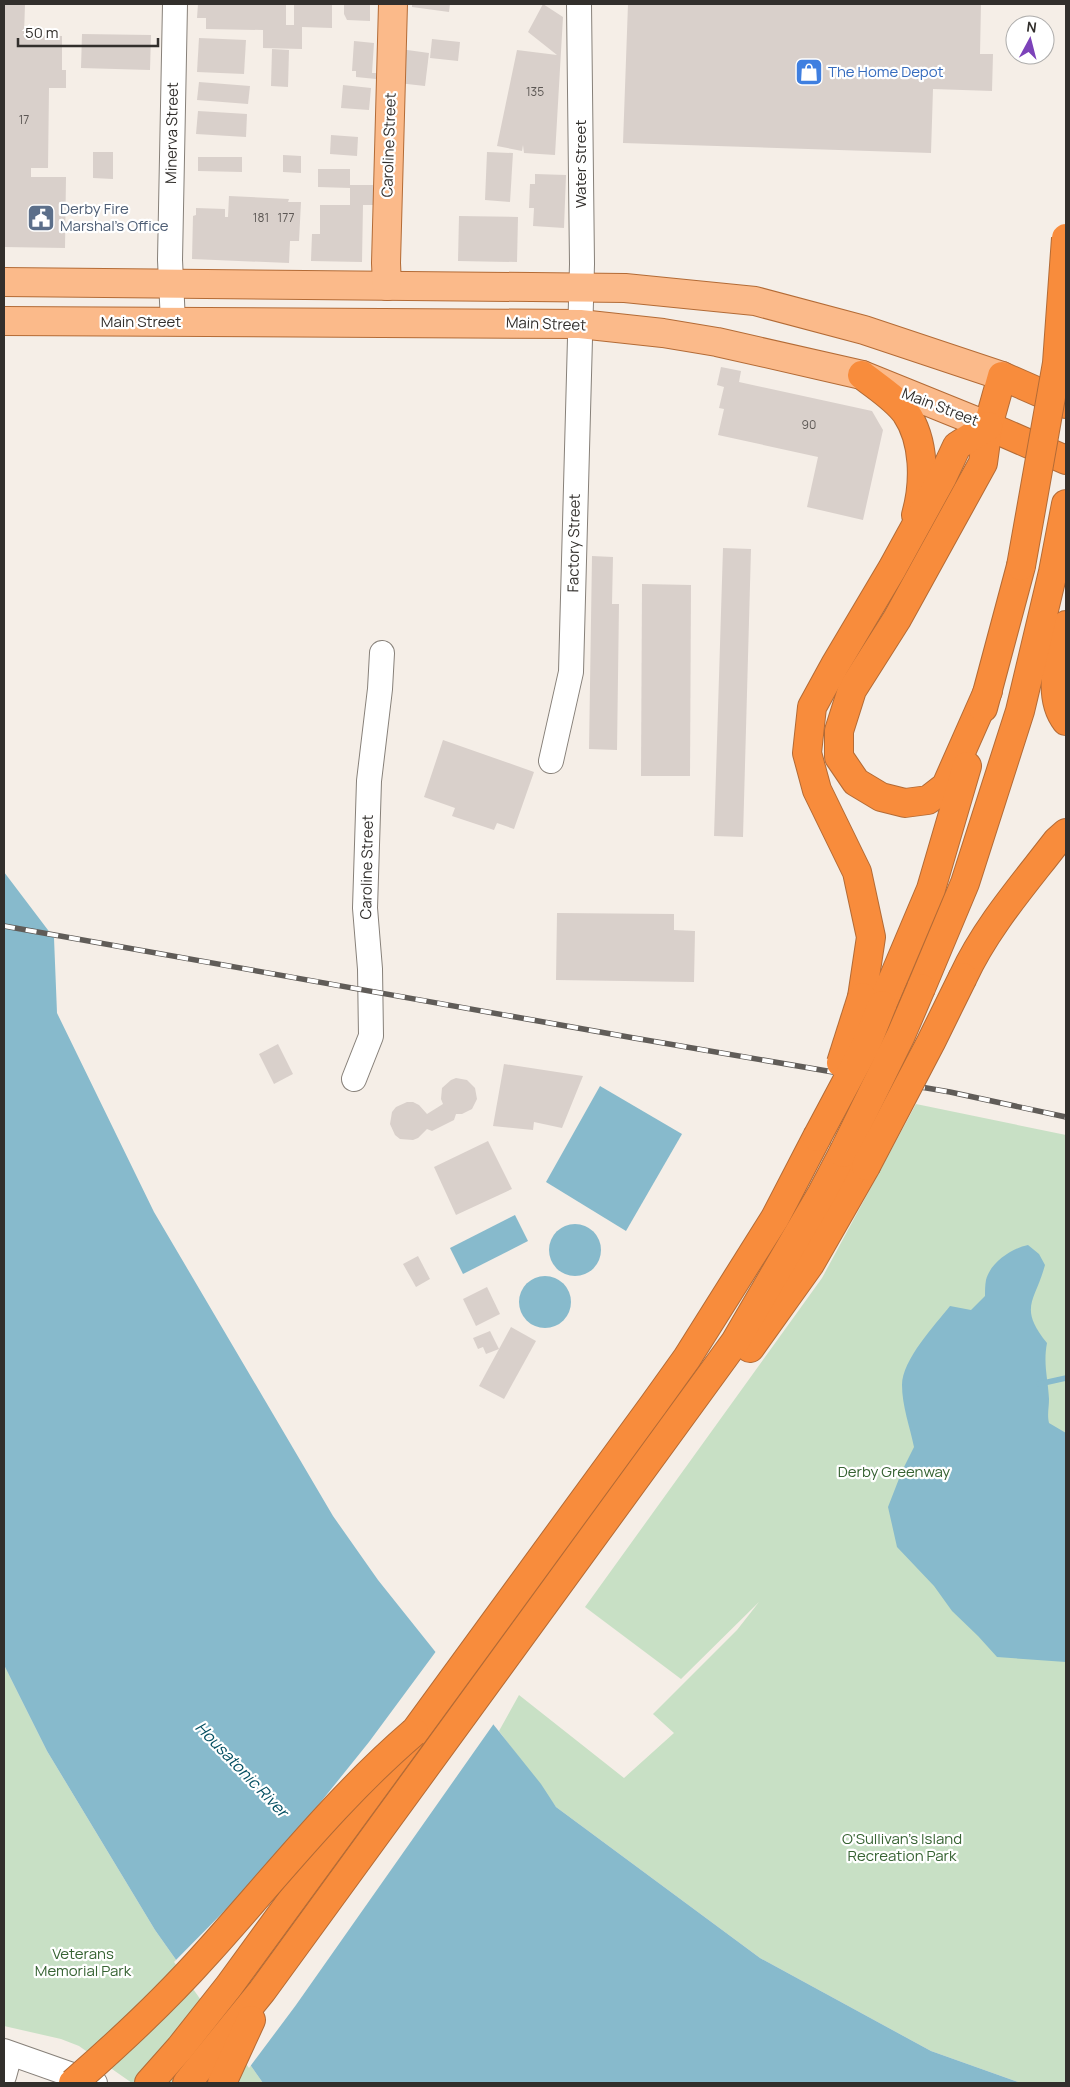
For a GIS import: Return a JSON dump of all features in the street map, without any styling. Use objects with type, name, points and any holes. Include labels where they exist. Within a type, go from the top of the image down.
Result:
[{"type":"highway","points":[[149,2083],[185,2042],[229,1986],[607,1470],[692,1350],[775,1218],[817,1137],[872,1001],[931,890],[988,691],[1021,566],[1057,363],[1066,238]]},
{"type":"highway","points":[[862,375],[890,396],[906,413],[915,431],[919,447],[920,486],[917,512],[909,538]]},
{"type":"highway","points":[[988,691],[946,786],[928,800],[905,803],[881,797],[856,782],[839,757],[839,731],[852,690],[898,619],[983,463],[988,426],[1002,376],[1066,404]]},
{"type":"highway","points":[[872,1001],[870,937],[857,872],[817,790],[807,753],[812,707],[909,538],[942,478],[957,446],[988,426]]},
{"type":"highway","name":"Main Street","points":[[988,426],[1066,460]]},
{"type":"highway","points":[[187,2083],[262,1991],[735,1342],[822,1194],[901,1035],[964,883],[1020,711],[1053,572],[1066,504]]},
{"type":"highway","points":[[1066,625],[1061,650],[1056,700],[1060,713],[1066,720]]},
{"type":"highway","points":[[630,1487],[737,1366],[810,1264],[866,1166],[931,1042],[971,959],[1011,901],[1057,841],[1066,833]]},
{"type":"highway","points":[[72,2083],[166,1996],[351,1792],[386,1756],[414,1732]]},
{"type":"highway","points":[[222,2083],[237,2054],[262,1991]]},
{"type":"main road","name":"Caroline Street","points":[[387,286],[393,4]]},
{"type":"main road","points":[[4,282],[625,288],[756,301],[864,330],[1002,376]]},
{"type":"main road","name":"Main Street","points":[[4,321],[580,324],[663,333],[716,342],[862,375],[988,426]]},
{"type":"street","name":"Minerva Street","points":[[173,322],[171,284],[175,4]]},
{"type":"street","name":"Water Street","points":[[579,4],[582,288],[580,324]]},
{"type":"street","name":"Factory Street","points":[[551,761],[571,672],[580,324]]},
{"type":"street","name":"Caroline Street","points":[[354,1079],[371,1036],[370,969],[365,899],[369,781],[379,698],[382,653]]},
{"type":"street","points":[[6,2061],[96,2083]]},
{"type":"green space","points":[[916,1104],[1066,1135],[1066,2083],[1021,2083],[931,2051],[760,1958],[556,1807],[499,1731],[519,1695],[624,1778],[674,1733],[653,1714],[737,1630],[759,1602],[681,1679],[585,1607],[822,1278]]},
{"type":"green space","name":"Veterans Memorial Park","points":[[4,1665],[47,1751],[155,1930],[263,2083],[132,2083],[79,2046],[61,2039],[4,2026]]},
{"type":"water","name":"Housatonic River","points":[[4,872],[54,938],[57,1013],[154,1212],[333,1516],[378,1580],[541,1784],[556,1807],[760,1958],[931,2051],[1021,2083],[263,2083],[155,1930],[47,1751],[4,1665]]},
{"type":"water","points":[[600,1086],[682,1134],[626,1231],[546,1182]]},
{"type":"water","points":[[515,1215],[528,1241],[463,1274],[450,1248]]},
{"type":"water","points":[[575,1224],[589,1228],[597,1236],[601,1250],[597,1264],[589,1272],[575,1276],[561,1272],[553,1264],[549,1250],[553,1236],[561,1228]]},
{"type":"water","points":[[1028,1245],[1039,1254],[1045,1265],[1031,1304],[1031,1312],[1038,1331],[1047,1343],[1046,1364],[1049,1423],[1066,1433],[1066,1662],[997,1657],[952,1611],[934,1586],[897,1547],[888,1507],[914,1447],[902,1393],[903,1375],[907,1365],[920,1343],[950,1306],[971,1310],[985,1296],[988,1274],[997,1262],[1015,1249]]},
{"type":"water","points":[[540,1276],[550,1276],[559,1280],[567,1288],[571,1302],[567,1316],[559,1324],[550,1328],[540,1328],[531,1324],[523,1316],[519,1307],[519,1297],[523,1288],[531,1280]]},
{"type":"pier","points":[[437,1650],[495,1722],[296,2005],[249,2068],[174,1962],[248,1887],[295,1834],[369,1742]]},
{"type":"building","points":[[4,4],[25,4],[24,35],[62,36],[62,70],[66,70],[66,88],[49,88],[48,168],[31,168],[31,177],[66,177],[65,248],[4,247]]},
{"type":"building","points":[[198,4],[286,4],[286,25],[294,25],[294,4],[332,4],[332,28],[302,27],[302,49],[263,48],[263,30],[206,29],[206,18],[197,18]]},
{"type":"building","points":[[344,4],[370,4],[370,21],[347,20],[344,14]]},
{"type":"building","points":[[412,4],[450,4],[449,12],[412,7]]},
{"type":"building","points":[[543,4],[563,17],[555,155],[524,153],[523,145],[522,151],[497,146],[517,50],[557,55],[528,32]]},
{"type":"building","name":"The Home Depot","points":[[628,4],[981,4],[980,54],[993,54],[992,91],[933,89],[931,153],[623,143]]},
{"type":"building","points":[[82,34],[151,35],[150,70],[81,68]]},
{"type":"building","points":[[199,38],[246,40],[244,74],[197,72]]},
{"type":"building","points":[[432,39],[460,42],[458,61],[430,58]]},
{"type":"building","points":[[354,41],[374,43],[372,73],[376,73],[376,79],[356,77],[356,71],[352,71]]},
{"type":"building","points":[[272,49],[289,50],[288,87],[271,86]]},
{"type":"building","points":[[400,49],[429,53],[425,86],[398,83]]},
{"type":"building","points":[[199,82],[250,86],[248,104],[197,100]]},
{"type":"building","points":[[343,85],[371,88],[369,110],[341,108]]},
{"type":"building","points":[[198,111],[247,114],[246,137],[196,134]]},
{"type":"building","points":[[331,135],[358,137],[357,156],[330,154]]},
{"type":"building","points":[[93,152],[113,152],[113,179],[93,178]]},
{"type":"building","points":[[487,152],[513,153],[510,202],[485,200]]},
{"type":"building","points":[[283,155],[301,156],[301,173],[283,172]]},
{"type":"building","points":[[198,157],[242,157],[242,172],[198,171]]},
{"type":"building","points":[[318,169],[350,169],[350,185],[373,185],[373,205],[363,205],[362,262],[311,261],[312,234],[320,234],[320,205],[350,205],[350,188],[318,187]]},
{"type":"building","points":[[535,174],[566,175],[564,228],[533,226],[534,208],[529,208],[530,184],[535,184]]},
{"type":"building","points":[[229,196],[289,199],[288,202],[301,202],[299,241],[290,241],[289,263],[192,259],[193,216],[196,215],[196,208],[225,209],[225,217],[228,217]]},
{"type":"building","points":[[459,216],[518,217],[517,262],[458,261]]},
{"type":"building","points":[[721,367],[741,371],[739,382],[872,411],[883,430],[863,520],[807,507],[818,457],[718,435],[724,409],[719,408],[724,387],[717,385]]},
{"type":"building","points":[[723,548],[751,549],[743,837],[714,836]]},
{"type":"building","points":[[592,556],[613,557],[612,604],[619,604],[617,750],[589,749]]},
{"type":"building","points":[[642,584],[691,585],[690,776],[641,776]]},
{"type":"building","points":[[443,740],[534,772],[514,829],[497,823],[494,830],[452,816],[455,808],[424,797]]},
{"type":"building","points":[[557,913],[674,914],[674,930],[695,931],[694,982],[556,980]]},
{"type":"building","points":[[278,1044],[293,1074],[274,1084],[259,1054]]},
{"type":"building","points":[[504,1064],[583,1076],[562,1128],[534,1122],[533,1130],[493,1126]]},
{"type":"building","points":[[456,1078],[467,1080],[475,1088],[477,1099],[472,1109],[462,1114],[456,1114],[454,1120],[432,1131],[427,1129],[418,1138],[413,1140],[400,1139],[395,1135],[390,1124],[392,1112],[396,1107],[407,1102],[413,1102],[419,1105],[427,1114],[443,1104],[441,1099],[442,1088]]},
{"type":"building","points":[[488,1141],[512,1189],[456,1215],[434,1167]]},
{"type":"building","points":[[418,1256],[430,1279],[416,1287],[403,1264]]},
{"type":"building","points":[[487,1287],[500,1314],[476,1326],[463,1299]]},
{"type":"building","points":[[511,1327],[536,1341],[504,1399],[479,1386]]},
{"type":"building","points":[[490,1331],[499,1349],[486,1354],[483,1347],[478,1349],[473,1338]]},
{"type":"waterway","points":[[1039,1384],[1066,1378]]},
{"type":"railway","points":[[4,926],[950,1092],[1066,1117]]},
{"type":"place","name":"The Home Depot","points":[[809,72]]},
{"type":"place","name":"Derby Fire Marshal's Office","points":[[41,218]]},
{"type":"park label","name":"Derby Greenway","points":[[894,1472]]},
{"type":"park label","name":"O'Sullivan's Island Recreation Park","points":[[902,1848]]}]
